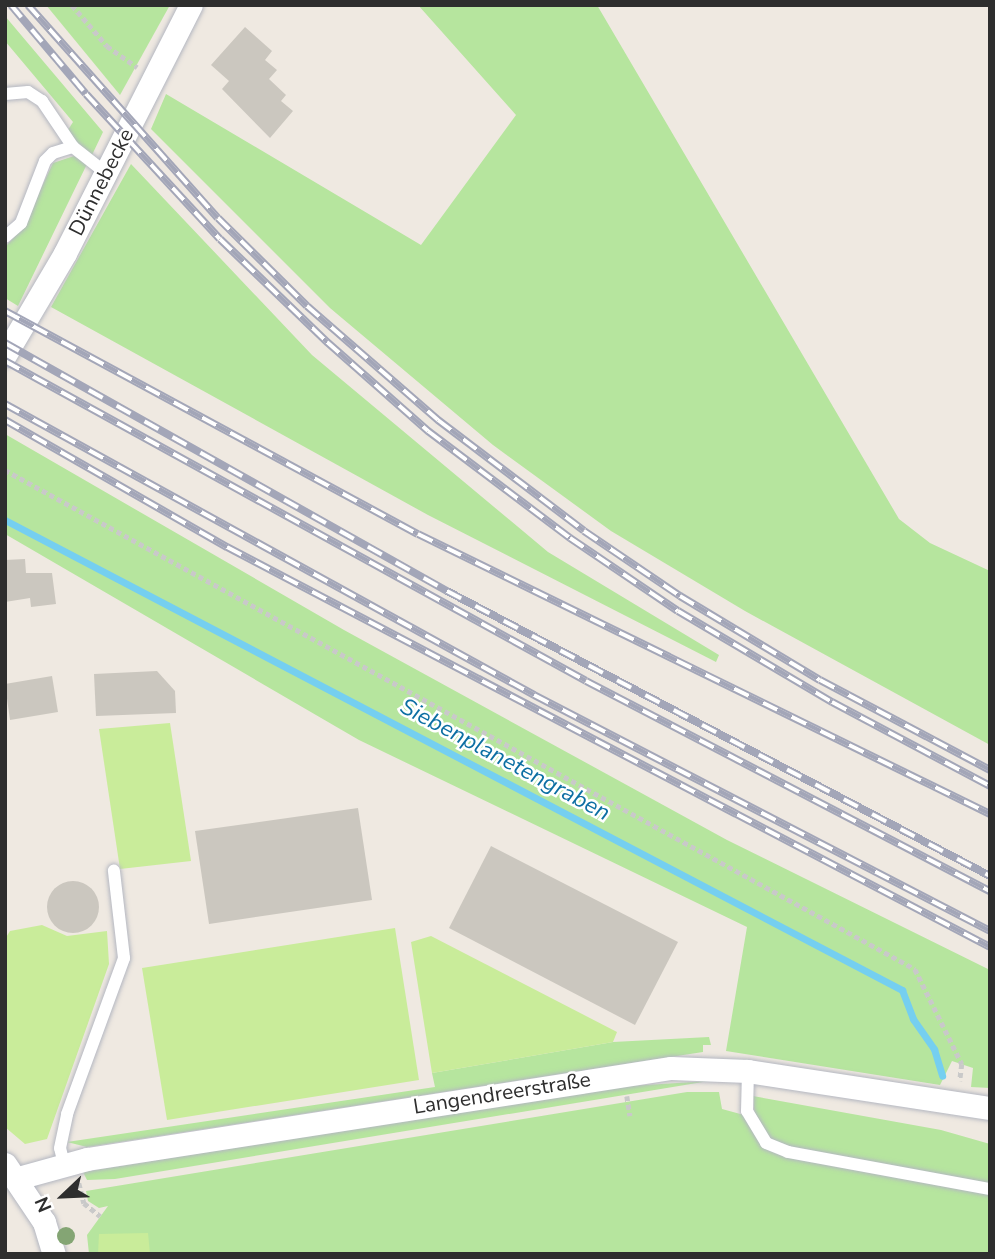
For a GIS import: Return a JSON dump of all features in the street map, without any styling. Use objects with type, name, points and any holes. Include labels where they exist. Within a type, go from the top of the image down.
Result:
[{"type":"street","name":"Dünnebecke","points":[[5,355],[106,173],[191,5]]},
{"type":"street","name":"Langendreerstraße","points":[[12,1171],[671,1068],[748,1071],[990,1108]]},
{"type":"street","points":[[12,1171],[44,1222],[54,1254]]},
{"type":"lane","points":[[5,94],[28,92],[42,101],[72,146],[106,173]]},
{"type":"lane","points":[[5,237],[21,223],[45,161],[72,146]]},
{"type":"lane","points":[[64,1164],[60,1148],[67,1114],[124,958],[114,872]]},
{"type":"lane","points":[[748,1071],[747,1111],[766,1143],[788,1152],[990,1189]]},
{"type":"path","points":[[72,5],[107,46],[142,70]]},
{"type":"path","points":[[5,470],[915,970],[962,1064],[957,1103]]},
{"type":"path","points":[[64,1164],[82,1189],[84,1203],[100,1216]]},
{"type":"green space","points":[[46,5],[170,5],[120,95]]},
{"type":"green space","points":[[418,5],[597,5],[899,519],[930,543],[990,571],[990,745],[745,611],[611,531],[493,445],[330,308],[151,129],[166,94],[421,245],[516,115]]},
{"type":"green space","points":[[5,16],[103,132],[92,155],[76,144],[68,130],[73,122],[5,41]]},
{"type":"green space","points":[[74,156],[87,164],[18,306],[5,298],[5,247],[22,229],[53,163]]},
{"type":"green space","points":[[131,164],[312,355],[548,552],[719,655],[716,662],[428,515],[51,307]]},
{"type":"green space","points":[[5,434],[344,630],[727,840],[990,970],[990,1088],[971,1087],[973,1068],[952,1061],[940,1085],[726,1051],[747,927],[359,740],[5,534]]},
{"type":"green space","points":[[170,723],[191,861],[120,869],[99,729]]},
{"type":"green space","points":[[42,925],[67,936],[107,931],[109,964],[47,1139],[25,1144],[5,1127],[5,939],[10,931]]},
{"type":"green space","points":[[395,928],[419,1080],[167,1120],[142,968]]},
{"type":"green space","points":[[431,936],[617,1032],[613,1042],[432,1073],[411,942]]},
{"type":"green space","points":[[709,1037],[711,1045],[703,1045],[703,1052],[87,1147],[67,1142],[435,1087],[432,1073],[613,1042]]},
{"type":"green space","points":[[709,1081],[115,1179],[87,1180],[83,1172],[614,1087]]},
{"type":"green space","points":[[687,1092],[719,1092],[722,1109],[755,1118],[753,1096],[941,1130],[990,1144],[990,1254],[89,1254],[87,1235],[108,1206],[99,1208],[88,1201],[86,1191]]},
{"type":"green space","points":[[148,1233],[150,1254],[98,1254],[99,1234]]},
{"type":"building","points":[[245,27],[272,51],[265,60],[277,70],[269,79],[286,95],[281,101],[293,111],[270,138],[222,89],[229,81],[211,65]]},
{"type":"building","points":[[25,559],[26,573],[52,573],[56,604],[31,607],[30,598],[5,602],[5,560]]},
{"type":"building","points":[[157,671],[175,691],[176,713],[96,716],[94,674]]},
{"type":"building","points":[[52,676],[58,712],[10,720],[5,684]]},
{"type":"building","points":[[358,808],[372,900],[209,924],[195,831]]},
{"type":"building","points":[[491,846],[678,942],[635,1025],[449,928]]},
{"type":"building","points":[[73,881],[83,883],[91,889],[97,897],[97,917],[91,925],[83,931],[73,933],[63,931],[55,925],[49,917],[47,907],[49,897],[55,889],[63,883]]},
{"type":"waterway","name":"Siebenplanetengraben","points":[[5,520],[902,990],[913,1019],[934,1049],[942,1076]]},
{"type":"railway","points":[[11,5],[86,94],[220,239],[327,342],[428,431],[570,538],[678,611],[832,702],[990,786]]},
{"type":"railway","points":[[28,5],[218,218],[307,306],[438,420],[584,531],[680,596],[820,680],[990,770]]},
{"type":"railway","points":[[5,311],[418,534],[990,814]]},
{"type":"railway","points":[[5,343],[447,591],[990,876]]},
{"type":"railway","points":[[5,361],[586,681],[990,891]]},
{"type":"railway","points":[[5,404],[534,695],[990,931]]},
{"type":"railway","points":[[5,420],[227,547],[990,947]]}]
